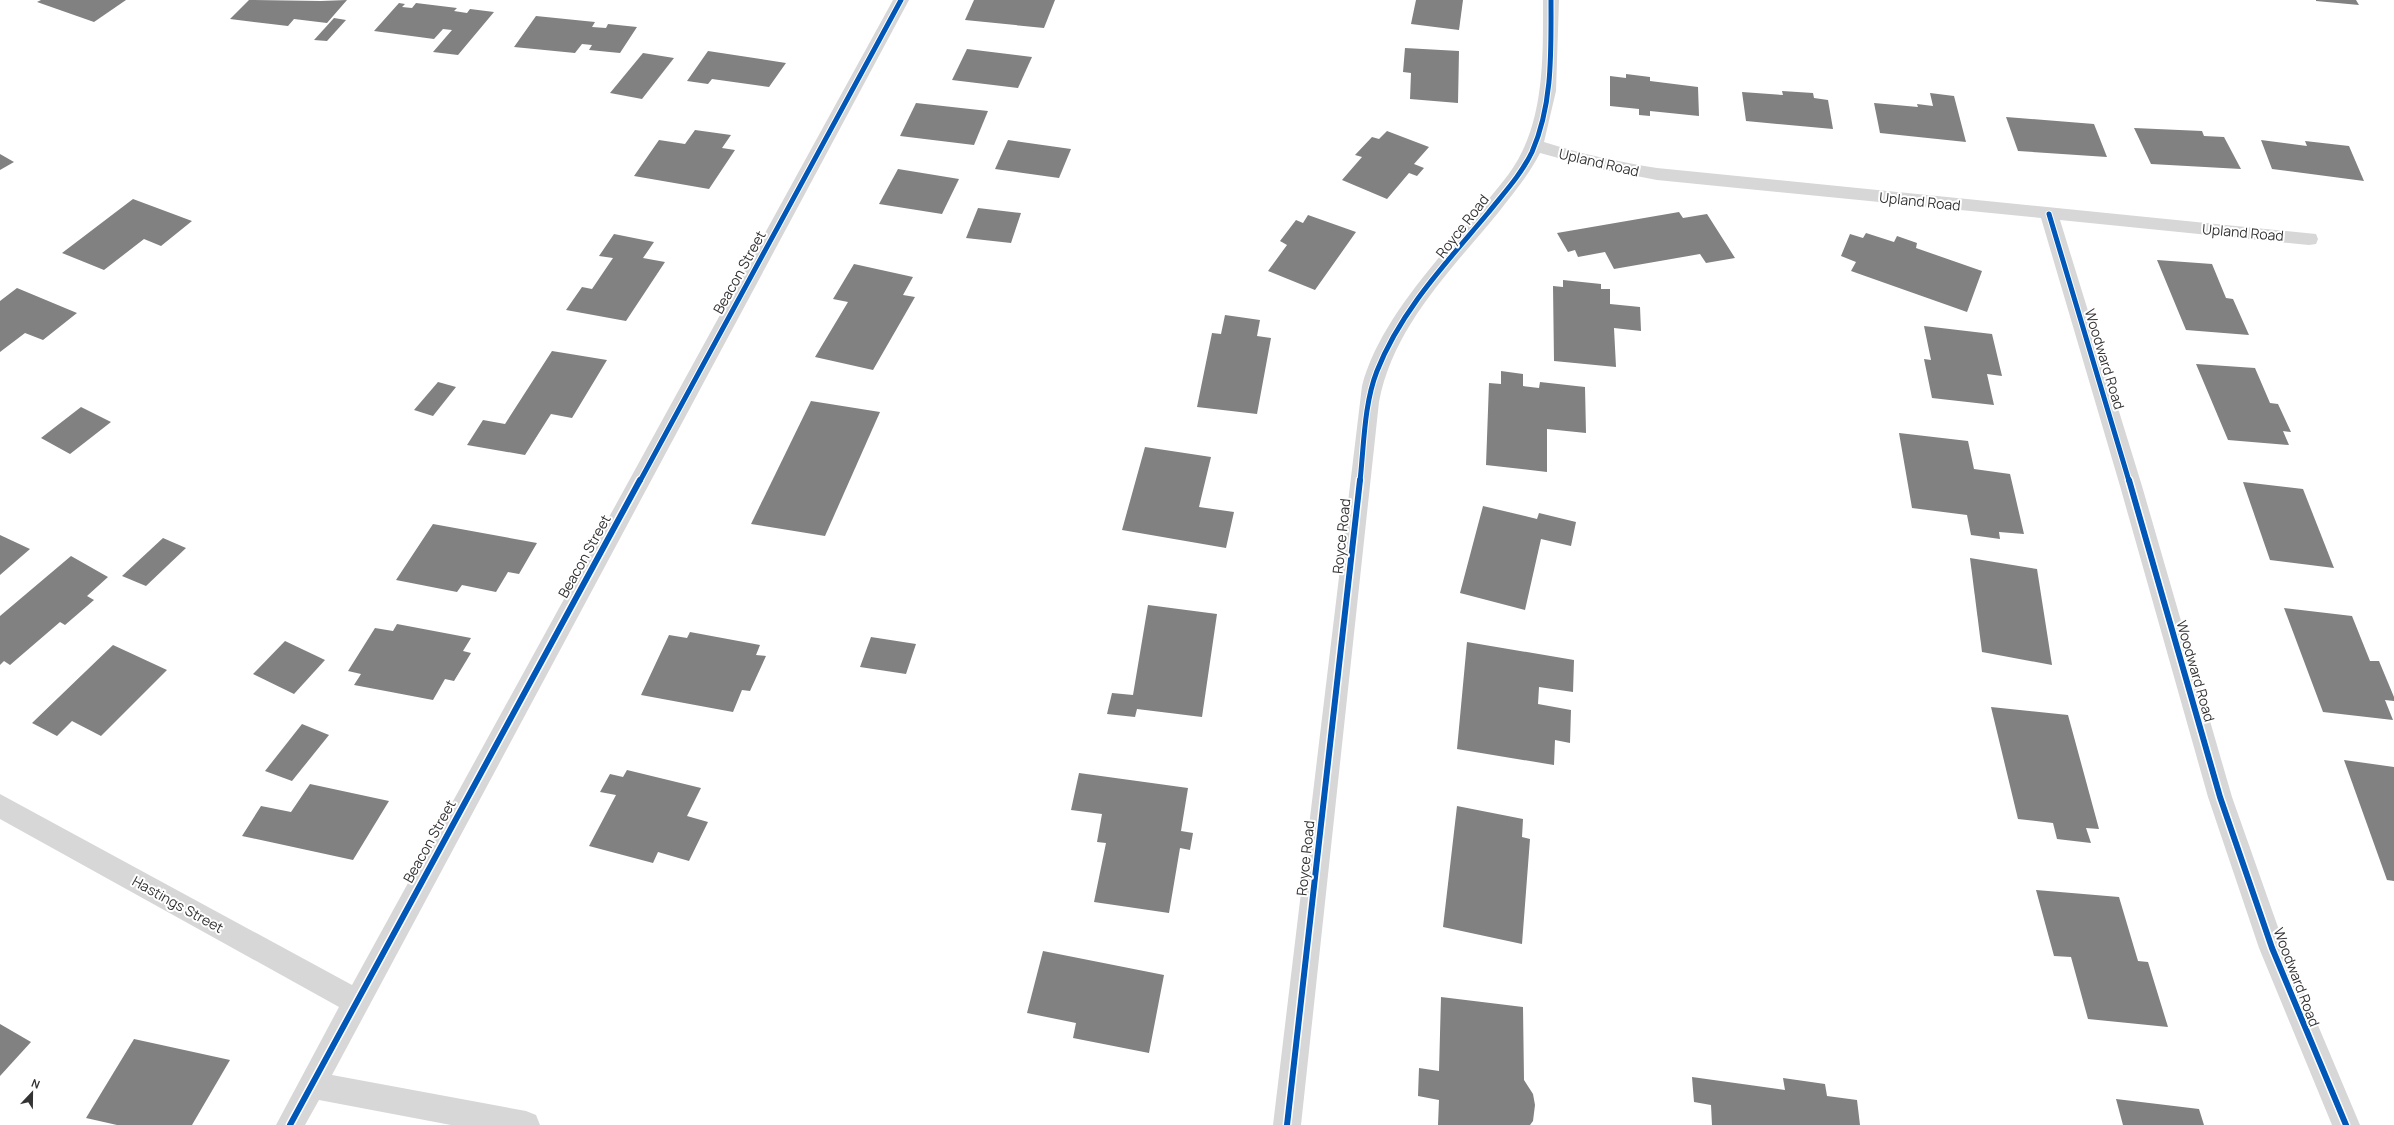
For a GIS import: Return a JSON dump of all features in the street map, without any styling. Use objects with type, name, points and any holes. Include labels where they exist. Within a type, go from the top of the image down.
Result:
[{"type":"street","name":"Beacon Street","points":[[290,1125],[355,1001],[901,0]]},
{"type":"street","name":"Royce Road","points":[[1287,1125],[1369,402],[1377,370],[1392,338],[1415,304],[1516,176],[1535,145],[1545,112],[1550,81],[1551,0]]},
{"type":"street","name":"Upland Road","points":[[1535,145],[1572,158],[1613,168],[1657,174],[2309,239]]},
{"type":"street","name":"Woodward Road","points":[[2049,214],[2131,486],[2220,797],[2272,948],[2346,1125]]},
{"type":"street","name":"Hastings Street","points":[[0,806],[355,1001]]},
{"type":"street","points":[[312,1085],[526,1125]]},
{"type":"building","points":[[41,0],[126,0],[94,22],[37,2]]},
{"type":"building","points":[[249,0],[347,0],[327,23],[294,19],[288,26],[230,19]]},
{"type":"building","points":[[974,0],[1055,0],[1044,28],[965,20]]},
{"type":"building","points":[[1416,0],[1463,0],[1459,30],[1411,24]]},
{"type":"building","points":[[2356,0],[2359,5],[2316,1]]},
{"type":"building","points":[[399,3],[405,4],[402,7],[412,8],[416,3],[457,8],[454,11],[467,13],[470,9],[494,12],[458,55],[433,52],[452,30],[443,29],[434,39],[374,31]]},
{"type":"building","points":[[536,16],[595,22],[592,27],[606,28],[608,24],[637,27],[620,53],[589,50],[592,45],[582,44],[575,53],[514,47]]},
{"type":"building","points":[[334,18],[346,20],[327,41],[314,40]]},
{"type":"building","points":[[1405,48],[1459,51],[1458,103],[1410,99],[1411,73],[1403,72]]},
{"type":"building","points":[[967,49],[1032,57],[1018,88],[952,80]]},
{"type":"building","points":[[708,51],[786,63],[769,87],[712,79],[708,84],[687,81]]},
{"type":"building","points":[[643,53],[674,58],[642,99],[610,93]]},
{"type":"building","points":[[1626,74],[1650,77],[1650,81],[1698,87],[1699,116],[1650,111],[1650,116],[1639,115],[1639,109],[1610,106],[1610,76],[1626,78]]},
{"type":"building","points":[[1782,91],[1813,93],[1814,98],[1828,100],[1833,129],[1746,121],[1742,92],[1783,95]]},
{"type":"building","points":[[1930,93],[1954,96],[1966,142],[1880,133],[1874,103],[1918,107],[1917,104],[1933,106]]},
{"type":"building","points":[[916,103],[988,111],[974,145],[900,136]]},
{"type":"building","points":[[2006,117],[2094,124],[2107,157],[2018,151]]},
{"type":"building","points":[[2134,128],[2202,131],[2204,136],[2224,137],[2241,169],[2151,164]]},
{"type":"building","points":[[695,130],[731,135],[722,148],[735,150],[709,189],[634,176],[659,140],[685,144]]},
{"type":"building","points":[[1387,131],[1429,147],[1414,164],[1424,168],[1417,176],[1409,173],[1387,199],[1342,180],[1362,157],[1355,155],[1372,137],[1379,139]]},
{"type":"building","points":[[1008,140],[1071,149],[1059,178],[995,169]]},
{"type":"building","points":[[2261,140],[2307,146],[2305,141],[2349,146],[2364,181],[2272,169]]},
{"type":"building","points":[[0,154],[14,162],[0,170]]},
{"type":"building","points":[[898,169],[959,179],[942,214],[879,204]]},
{"type":"building","points":[[133,199],[192,221],[161,246],[144,239],[104,270],[62,253]]},
{"type":"building","points":[[978,208],[1021,213],[1011,243],[966,238]]},
{"type":"building","points":[[1679,212],[1683,218],[1707,214],[1735,258],[1706,263],[1700,254],[1614,269],[1605,252],[1578,257],[1575,250],[1568,252],[1557,233]]},
{"type":"building","points":[[1308,215],[1356,232],[1315,290],[1268,271],[1287,245],[1280,241],[1296,220],[1303,223]]},
{"type":"building","points":[[1866,233],[1894,242],[1897,236],[1917,243],[1916,248],[1982,271],[1967,312],[1851,271],[1856,262],[1841,256],[1850,234],[1863,238]]},
{"type":"building","points":[[614,234],[654,242],[643,258],[665,262],[626,321],[566,310],[582,287],[592,289],[613,258],[599,256]]},
{"type":"building","points":[[2157,260],[2212,264],[2226,298],[2233,299],[2249,335],[2186,330]]},
{"type":"building","points":[[854,264],[913,277],[903,295],[915,297],[873,370],[815,357],[848,302],[833,299]]},
{"type":"building","points":[[1563,280],[1601,284],[1601,289],[1610,289],[1610,304],[1640,307],[1641,331],[1614,328],[1616,367],[1554,361],[1553,286],[1563,287]]},
{"type":"building","points":[[17,288],[77,313],[43,340],[25,333],[0,352],[0,301]]},
{"type":"building","points":[[1225,315],[1260,320],[1257,336],[1271,338],[1257,414],[1197,407],[1212,333],[1221,334]]},
{"type":"building","points":[[1924,326],[1992,334],[2002,376],[1987,374],[1994,405],[1932,398],[1924,359],[1931,360]]},
{"type":"building","points":[[552,351],[607,360],[572,418],[551,414],[525,455],[467,445],[483,420],[505,424]]},
{"type":"building","points":[[2196,364],[2255,368],[2270,403],[2278,404],[2291,432],[2283,431],[2289,445],[2228,440]]},
{"type":"building","points":[[1501,371],[1523,374],[1523,386],[1539,388],[1540,382],[1585,387],[1586,433],[1547,429],[1547,472],[1486,465],[1489,383],[1501,384]]},
{"type":"building","points":[[438,382],[456,387],[433,416],[414,410]]},
{"type":"building","points":[[811,401],[880,412],[825,536],[751,524]]},
{"type":"building","points":[[81,407],[111,422],[70,454],[41,438]]},
{"type":"building","points":[[1899,433],[1968,441],[1974,469],[2010,474],[2024,534],[1999,532],[2000,539],[1971,535],[1967,515],[1912,508]]},
{"type":"building","points":[[1145,447],[1211,457],[1199,507],[1234,512],[1226,548],[1122,530]]},
{"type":"building","points":[[2243,482],[2303,489],[2334,568],[2270,560]]},
{"type":"building","points":[[1483,506],[1537,519],[1539,513],[1576,522],[1571,546],[1541,539],[1525,610],[1460,593]]},
{"type":"building","points":[[433,524],[537,543],[519,574],[508,572],[496,592],[462,585],[457,592],[396,580]]},
{"type":"building","points":[[0,535],[30,549],[0,575]]},
{"type":"building","points":[[163,538],[186,548],[146,586],[122,576]]},
{"type":"building","points":[[71,556],[108,577],[87,596],[94,600],[65,625],[60,622],[10,665],[4,661],[0,665],[0,616]]},
{"type":"building","points":[[1970,558],[2037,569],[2052,665],[1982,652]]},
{"type":"building","points":[[1148,605],[1217,614],[1202,717],[1137,709],[1135,717],[1107,714],[1112,693],[1133,695]]},
{"type":"building","points":[[2284,608],[2352,616],[2370,661],[2379,661],[2394,697],[2394,701],[2385,700],[2393,720],[2323,712]]},
{"type":"building","points":[[397,624],[471,638],[463,651],[471,653],[454,681],[445,679],[433,700],[354,685],[361,674],[348,671],[375,628],[393,631]]},
{"type":"building","points":[[690,632],[760,645],[756,655],[766,656],[750,691],[742,690],[733,712],[641,695],[669,635],[687,638]]},
{"type":"building","points":[[871,637],[916,644],[906,674],[860,667]]},
{"type":"building","points":[[285,641],[325,660],[294,694],[253,674]]},
{"type":"building","points":[[1467,642],[1574,660],[1573,692],[1539,687],[1538,704],[1571,710],[1570,743],[1555,740],[1554,765],[1457,749]]},
{"type":"building","points":[[113,645],[167,670],[101,736],[72,721],[57,736],[32,723]]},
{"type":"building","points":[[1991,707],[2068,715],[2099,829],[2086,828],[2091,843],[2057,839],[2053,823],[2018,819]]},
{"type":"building","points":[[302,724],[329,735],[292,781],[265,771]]},
{"type":"building","points":[[2344,760],[2394,767],[2394,881],[2387,880]]},
{"type":"building","points":[[627,770],[701,788],[687,816],[708,822],[689,861],[658,852],[653,863],[589,846],[616,795],[600,792],[610,774],[623,777]]},
{"type":"building","points":[[1079,773],[1188,788],[1181,831],[1193,833],[1190,850],[1180,848],[1169,913],[1094,902],[1106,843],[1097,842],[1102,814],[1071,810]]},
{"type":"building","points":[[310,784],[389,801],[353,860],[242,836],[261,806],[291,812]]},
{"type":"building","points":[[1457,806],[1523,819],[1522,837],[1530,839],[1522,944],[1443,927]]},
{"type":"building","points":[[2036,890],[2119,897],[2138,961],[2148,962],[2168,1027],[2088,1019],[2071,957],[2054,956]]},
{"type":"building","points":[[1043,951],[1164,975],[1149,1053],[1073,1038],[1076,1023],[1027,1013]]},
{"type":"building","points":[[1441,997],[1523,1007],[1524,1080],[1533,1094],[1535,1105],[1533,1121],[1530,1125],[1438,1125],[1439,1100],[1418,1096],[1419,1068],[1439,1071]]},
{"type":"building","points":[[0,1024],[31,1042],[0,1076]]},
{"type":"building","points":[[134,1039],[230,1060],[192,1125],[117,1125],[86,1118]]},
{"type":"building","points":[[1692,1077],[1785,1090],[1783,1078],[1825,1084],[1827,1096],[1857,1100],[1860,1125],[1712,1125],[1711,1105],[1694,1102]]},
{"type":"building","points":[[2116,1099],[2199,1109],[2204,1125],[2123,1125]]},
{"type":"cycle path","points":[[290,1125],[901,0]]},
{"type":"cycle path","points":[[1287,1125],[1372,386],[1386,349],[1411,308],[1515,179],[1531,153],[1541,126],[1548,91],[1551,55],[1551,0]]},
{"type":"cycle path","points":[[2049,214],[2131,486],[2220,797],[2272,948],[2346,1125]]}]
